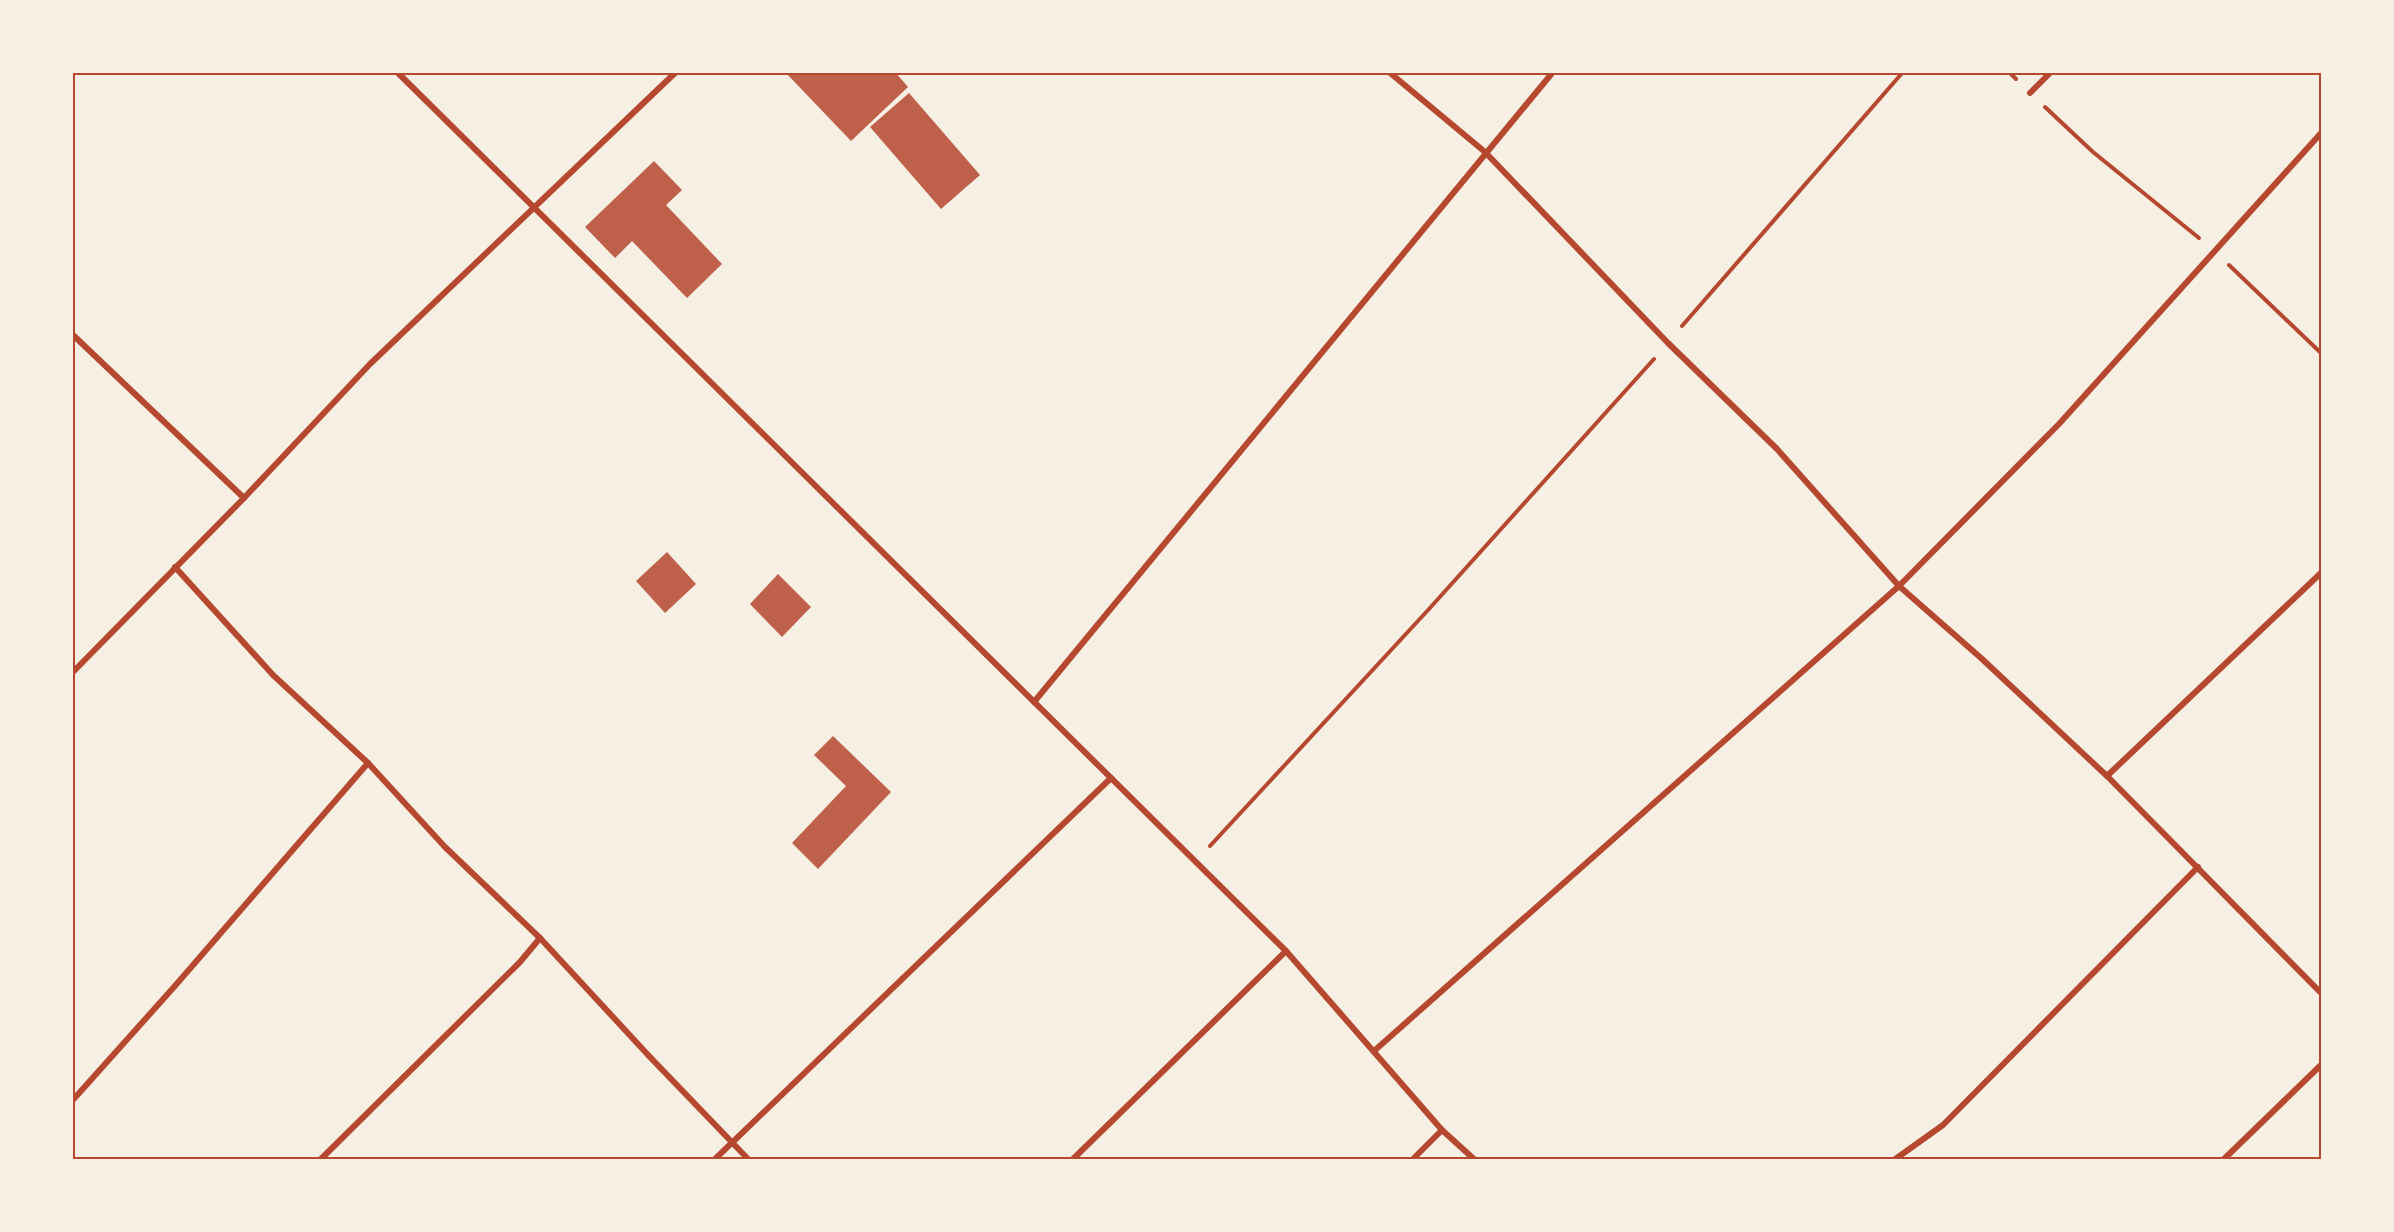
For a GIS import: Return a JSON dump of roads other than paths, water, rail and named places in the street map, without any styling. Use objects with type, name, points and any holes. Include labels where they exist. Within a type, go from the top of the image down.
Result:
[{"type":"street","points":[[397,72],[1286,951],[1442,1130],[1475,1160]]},
{"type":"street","points":[[72,673],[244,498],[370,364],[676,72]]},
{"type":"street","points":[[1389,72],[1485,152],[1668,343],[1777,449],[1899,586],[1981,658],[2107,776],[2322,994]]},
{"type":"street","points":[[1034,702],[1553,72]]},
{"type":"street","points":[[2030,93],[2051,72]]},
{"type":"street","points":[[1374,1051],[1899,586],[2059,424],[2322,132]]},
{"type":"street","points":[[72,334],[244,498]]},
{"type":"street","points":[[175,567],[273,675],[368,763],[445,847],[540,938],[749,1160]]},
{"type":"street","points":[[2107,776],[2322,572]]},
{"type":"street","points":[[72,1101],[368,763]]},
{"type":"street","points":[[714,1160],[1111,778]]},
{"type":"street","points":[[1894,1160],[1943,1125],[2198,867]]},
{"type":"street","points":[[320,1160],[520,962],[540,938]]},
{"type":"street","points":[[1072,1160],[1286,951]]},
{"type":"street","points":[[2223,1160],[2322,1064]]},
{"type":"street","points":[[1412,1160],[1442,1130]]}]
